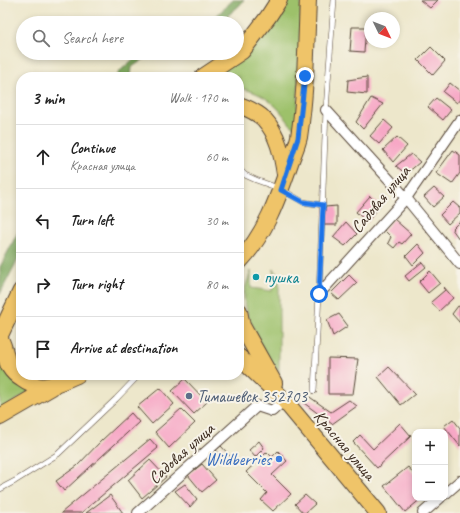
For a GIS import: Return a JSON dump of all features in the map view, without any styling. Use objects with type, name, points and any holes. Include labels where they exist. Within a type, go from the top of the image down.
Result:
[{"type":"main road","points":[[244,48],[268,18],[278,0]]},
{"type":"main road","points":[[244,256],[270,215],[283,184],[298,138],[305,76],[308,0]]},
{"type":"main road","points":[[210,72],[228,60]]},
{"type":"main road","points":[[244,107],[263,118],[276,138],[282,155],[283,184]]},
{"type":"main road","points":[[0,335],[16,301]]},
{"type":"main road","points":[[244,330],[284,400]]},
{"type":"main road","points":[[0,339],[10,367],[16,374]]},
{"type":"main road","points":[[244,362],[284,400]]},
{"type":"main road","points":[[22,380],[41,388],[62,381]]},
{"type":"main road","points":[[0,417],[62,381]]},
{"type":"main road","name":"Красная улица","points":[[284,400],[378,513]]},
{"type":"street","points":[[326,110],[406,198],[460,264]]},
{"type":"street","name":"Садовая улица","points":[[319,294],[406,198],[460,120]]},
{"type":"street","name":"Садовая улица","points":[[138,513],[257,406],[272,412],[284,400]]},
{"type":"street","points":[[448,491],[460,481]]},
{"type":"street","points":[[423,513],[437,501]]},
{"type":"lane","points":[[314,391],[326,110],[334,0]]},
{"type":"lane","points":[[244,173],[256,180],[283,184],[303,202],[323,205]]},
{"type":"lane","points":[[0,489],[58,454],[134,380]]},
{"type":"green space","points":[[233,0],[244,0],[227,16],[216,16]]},
{"type":"green space","points":[[289,0],[301,0],[297,128],[292,126],[276,106],[256,93],[244,89],[244,72],[218,72],[235,60],[244,60],[244,54],[274,24]]},
{"type":"green space","points":[[132,60],[142,60],[132,67],[132,72],[119,72]]},
{"type":"green space","points":[[16,236],[16,263],[0,294],[0,267]]},
{"type":"green space","points":[[274,269],[279,277],[279,373],[263,351],[248,316],[244,300],[244,293],[251,271],[251,288],[272,291]]},
{"type":"green space","points":[[0,362],[16,375],[16,380],[22,380],[33,389],[0,411]]},
{"type":"building","points":[[420,0],[438,0],[430,8]]},
{"type":"building","points":[[352,27],[364,27],[364,52],[350,51]]},
{"type":"building","points":[[431,47],[445,61],[433,75],[418,60]]},
{"type":"building","points":[[367,77],[367,94],[347,92],[348,80]]},
{"type":"building","points":[[450,83],[460,91],[460,99],[457,103],[443,92]]},
{"type":"building","points":[[371,98],[383,104],[363,129],[356,122]]},
{"type":"building","points":[[436,98],[451,110],[443,120],[428,107]]},
{"type":"building","points":[[384,120],[393,128],[379,144],[370,136]]},
{"type":"building","points":[[397,137],[407,146],[393,162],[383,150]]},
{"type":"building","points":[[453,150],[460,155],[460,173],[452,184],[436,173]]},
{"type":"building","points":[[411,154],[420,162],[406,174],[396,166]]},
{"type":"building","points":[[434,188],[444,197],[433,207],[424,197]]},
{"type":"building","points":[[370,196],[380,206],[367,222],[356,212]]},
{"type":"building","points":[[453,202],[460,208],[460,213],[448,224],[440,215]]},
{"type":"building","points":[[337,206],[337,225],[324,225],[325,207]]},
{"type":"building","points":[[394,219],[411,234],[402,244],[399,242],[394,248],[388,243],[391,237],[384,230]]},
{"type":"building","points":[[460,221],[460,238],[459,239],[452,229]]},
{"type":"building","points":[[346,222],[357,234],[345,246],[333,237]]},
{"type":"building","points":[[418,244],[425,253],[413,265],[406,256]]},
{"type":"building","points":[[422,262],[426,267],[409,281],[405,276]]},
{"type":"building","points":[[430,271],[440,283],[428,293],[419,282]]},
{"type":"building","points":[[349,275],[357,283],[339,300],[331,293]]},
{"type":"building","points":[[444,287],[453,298],[439,311],[431,302],[445,290]]},
{"type":"building","points":[[458,306],[460,307],[460,323],[452,314]]},
{"type":"building","points":[[339,314],[348,326],[333,336],[327,320]]},
{"type":"building","points":[[328,358],[358,359],[353,394],[328,394]]},
{"type":"building","points":[[389,367],[415,394],[401,405],[378,377]]},
{"type":"building","name":"Тимашевск 352703","points":[[184,380],[186,380],[207,402],[194,414],[172,391]]},
{"type":"building","points":[[160,388],[174,404],[152,424],[137,407]]},
{"type":"building","points":[[304,393],[331,412],[349,400],[357,406],[332,424],[300,400]]},
{"type":"building","points":[[181,409],[195,423],[169,448],[155,432]]},
{"type":"building","points":[[131,413],[139,422],[64,491],[56,481],[77,466]]},
{"type":"building","points":[[453,419],[460,428],[460,446],[448,429],[444,426]]},
{"type":"building","points":[[400,423],[411,436],[377,468],[353,442],[360,435],[373,449]]},
{"type":"building","points":[[150,439],[158,448],[81,513],[61,513]]},
{"type":"building","points":[[259,441],[264,448],[255,457],[249,450]]},
{"type":"building","points":[[221,446],[232,458],[227,462],[216,450]]},
{"type":"building","points":[[278,451],[287,461],[272,475],[291,494],[273,511],[261,500],[267,493],[246,472],[267,452],[272,457]]},
{"type":"building","points":[[150,460],[166,477],[142,498],[128,480]]},
{"type":"building","points":[[202,464],[216,480],[202,492],[188,475]]},
{"type":"building","points":[[408,467],[412,472],[412,501],[418,501],[405,512],[384,486]]},
{"type":"building","points":[[185,484],[197,499],[190,507],[175,491]]},
{"type":"building","points":[[110,495],[123,513],[86,513]]},
{"type":"building","points":[[305,495],[315,504],[303,513],[295,504]]},
{"type":"place","name":"пушка","points":[[256,277]]},
{"type":"place","name":"Тимашевск 352703","points":[[189,396]]},
{"type":"place","name":"Wildberries","points":[[279,459]]},
{"type":"route","points":[[305,76],[298,138],[281,190],[303,202],[323,205],[319,294]]}]
